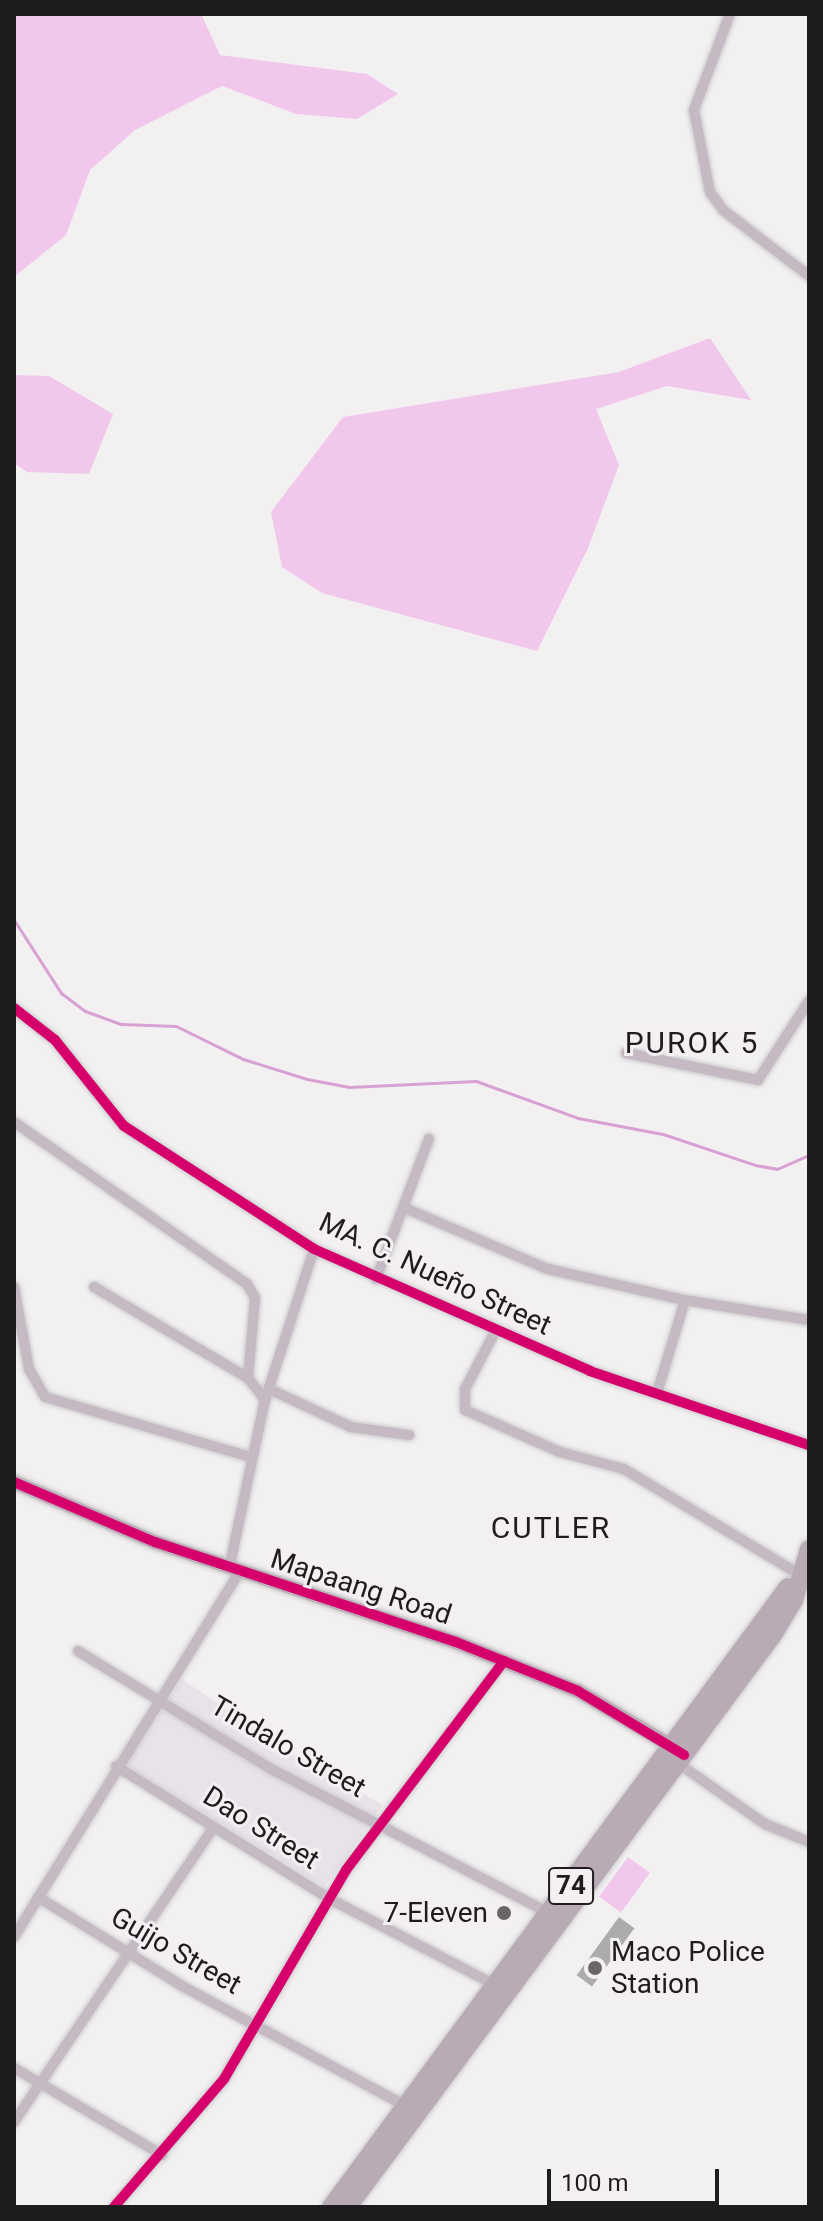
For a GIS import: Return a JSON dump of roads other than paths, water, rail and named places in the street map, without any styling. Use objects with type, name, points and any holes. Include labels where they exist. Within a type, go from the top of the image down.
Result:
[{"type":"highway","name":"74","points":[[348,2207],[413,2110],[676,1755],[785,1617],[804,1561]]},
{"type":"highway","name":"74","points":[[331,2207],[413,2110]]},
{"type":"street","points":[[730,14],[694,110],[710,192],[723,210],[809,276]]},
{"type":"street","points":[[626,1053],[758,1080],[809,1001]]},
{"type":"street","name":"MA. C. Nueño Street","points":[[14,1008],[55,1040],[124,1126],[314,1249],[496,1330],[657,1393],[809,1445]]},
{"type":"street","points":[[14,1122],[247,1284],[256,1308],[248,1378]]},
{"type":"street","points":[[376,1279],[407,1209],[429,1139]]},
{"type":"street","points":[[407,1209],[548,1269],[685,1300],[809,1320]]},
{"type":"street","points":[[14,1937],[234,1571],[250,1457],[314,1249]]},
{"type":"street","points":[[14,1287],[29,1369],[45,1397],[250,1457]]},
{"type":"street","points":[[94,1287],[248,1378],[267,1395],[351,1427],[409,1435]]},
{"type":"street","points":[[657,1393],[685,1300]]},
{"type":"street","points":[[496,1330],[465,1389],[465,1410],[560,1452],[624,1469],[804,1561]]},
{"type":"street","name":"Mapaang Road","points":[[14,1482],[234,1571],[504,1661],[606,1704],[676,1755]]},
{"type":"street","name":"Tindalo Street","points":[[78,1651],[376,1826],[556,1918]]},
{"type":"street","points":[[114,2207],[162,2155],[224,2079],[328,1898],[376,1826],[504,1661]]},
{"type":"street","points":[[676,1755],[765,1824],[809,1842]]},
{"type":"street","name":"Dao Street","points":[[116,1766],[328,1898],[503,1990]]},
{"type":"street","points":[[14,2122],[91,2004],[130,1954],[214,1827]]},
{"type":"street","name":"Guijo Street","points":[[38,1897],[130,1954],[413,2110]]},
{"type":"street","points":[[14,2068],[162,2155]]},
{"type":"waterway","points":[[14,920],[61,993],[85,1011],[121,1024],[176,1026],[243,1059],[307,1079],[349,1087],[476,1081],[578,1118],[663,1134],[755,1165],[777,1169],[809,1155]]},
{"type":"place","name":"7-Eleven","points":[[504,1913]]},
{"type":"place","name":"Maco Police Station","points":[[595,1968]]},
{"type":"district","name":"PUROK 5","points":[[692,1043]]},
{"type":"district","name":"CUTLER","points":[[551,1528]]}]
